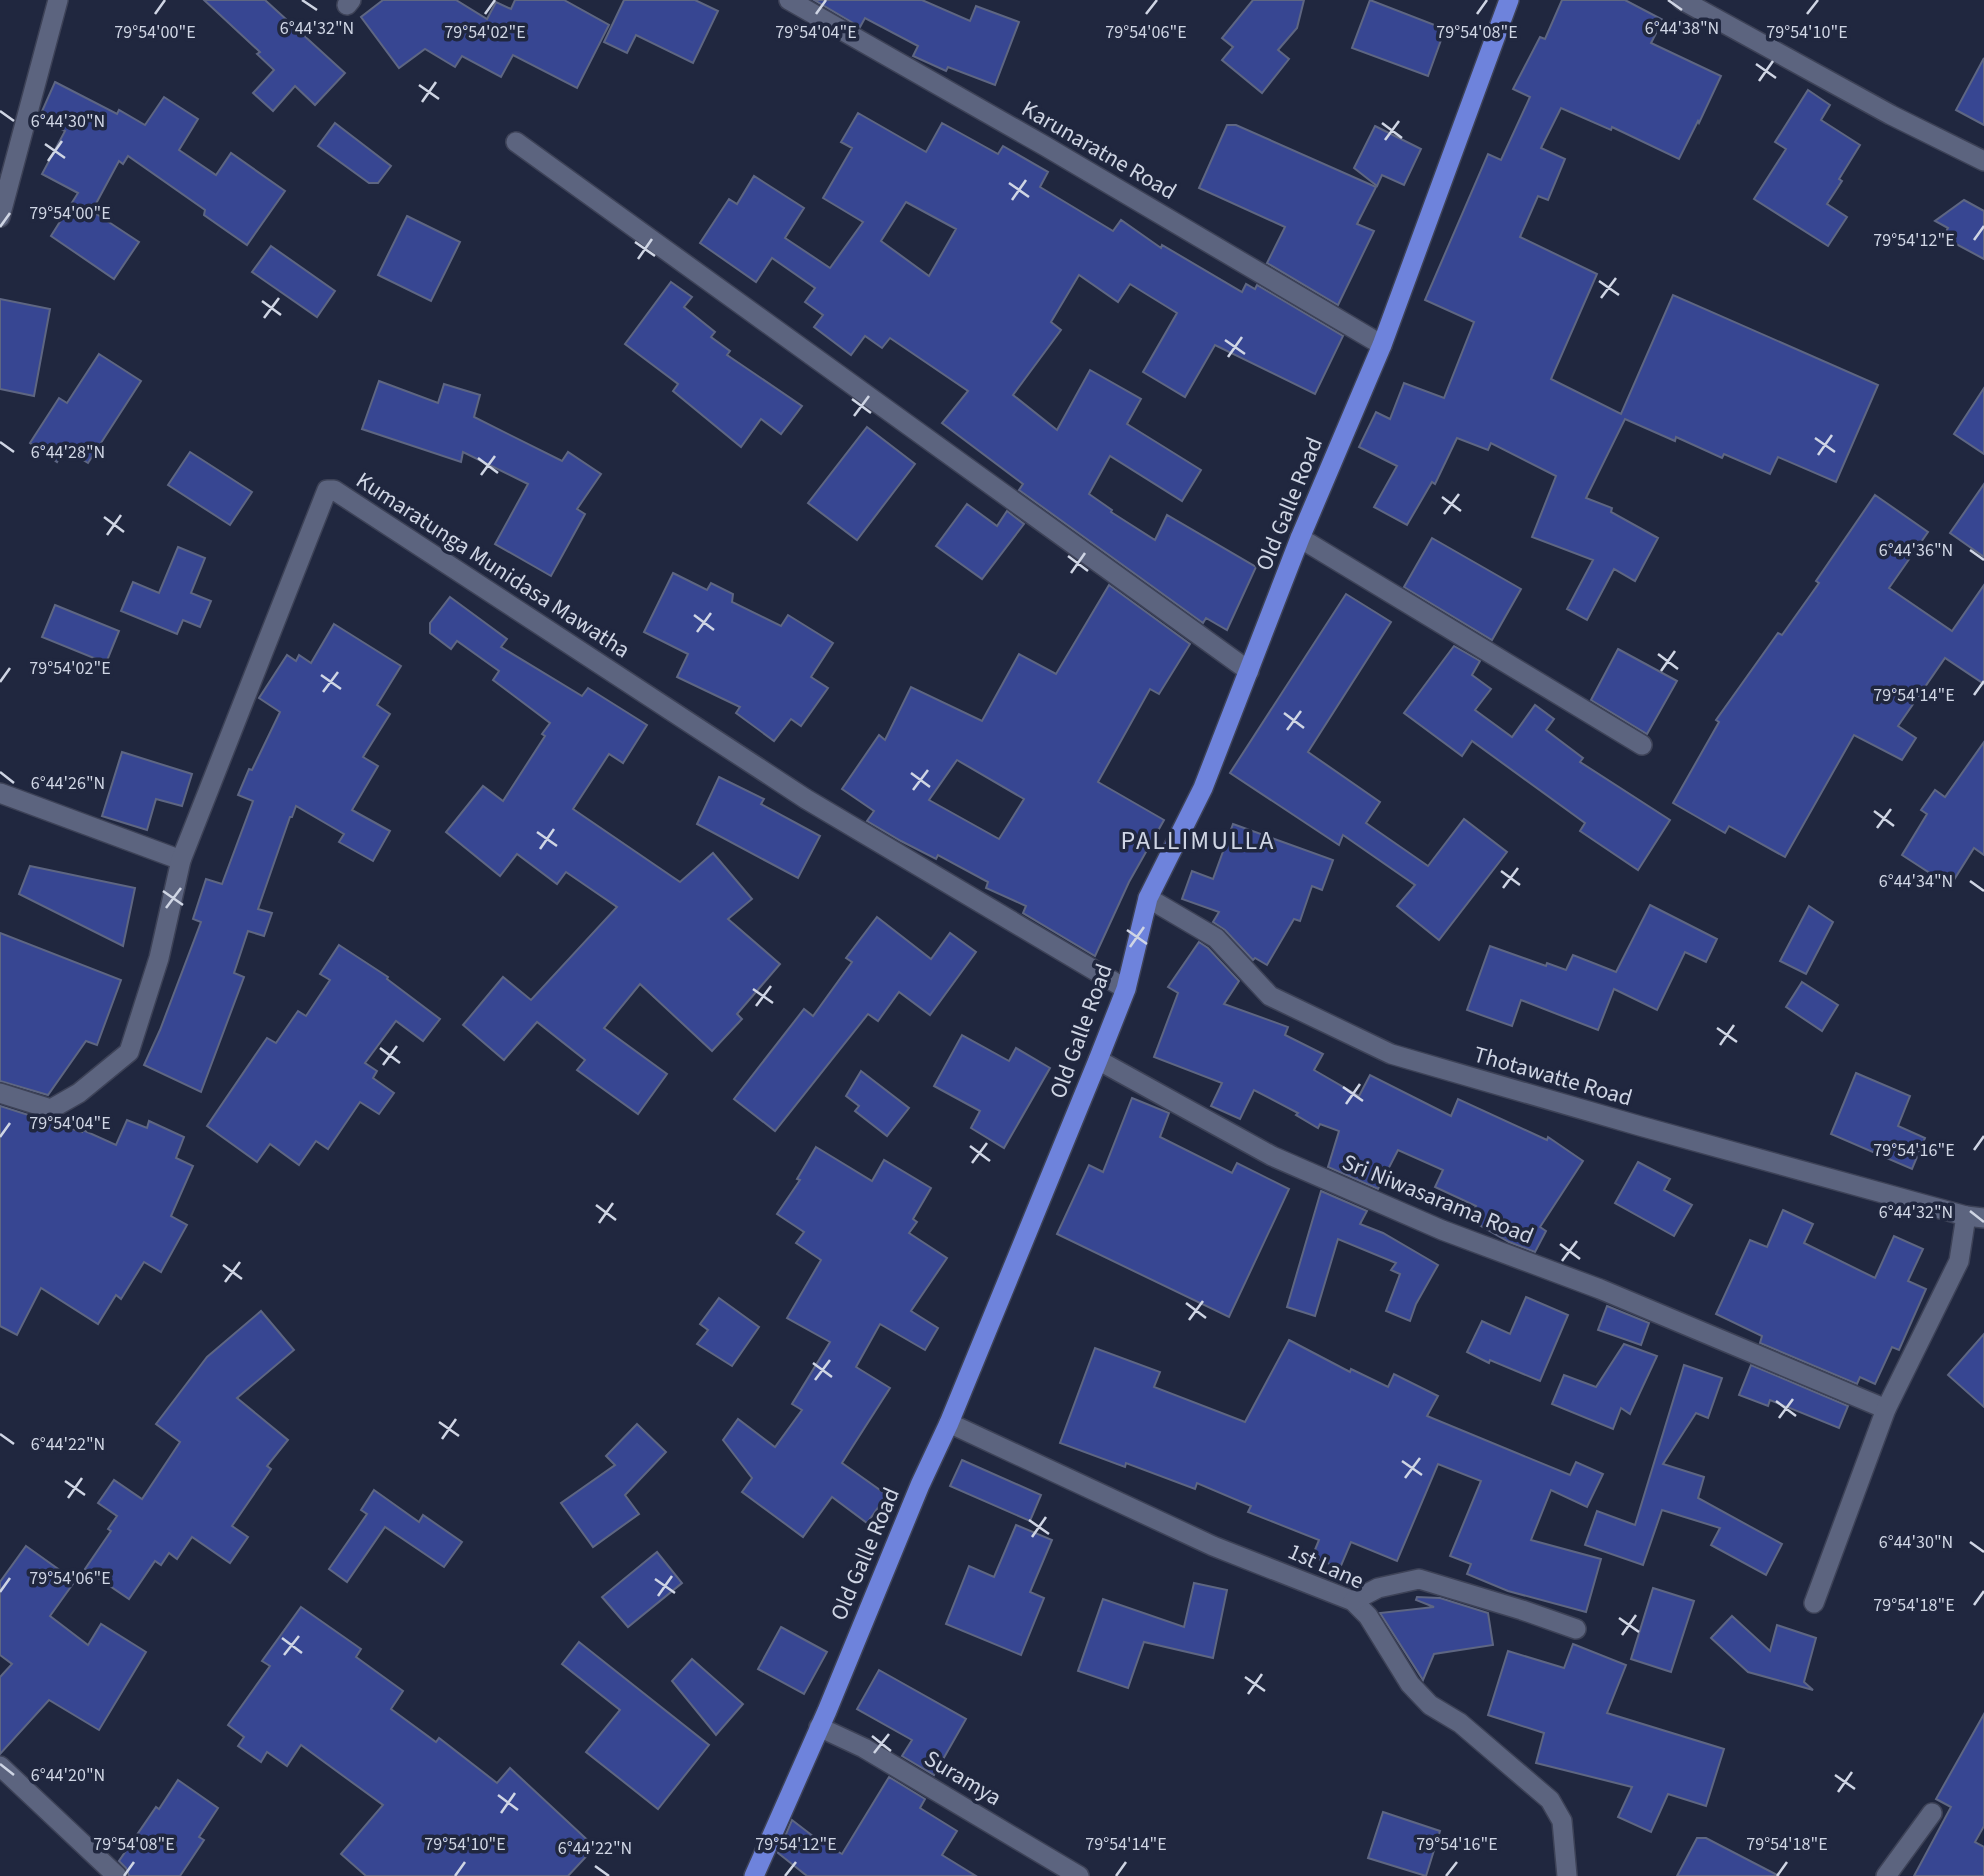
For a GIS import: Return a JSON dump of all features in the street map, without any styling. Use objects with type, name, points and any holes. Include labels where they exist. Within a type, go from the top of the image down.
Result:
[{"type":"highway","name":"Old Galle Road","points":[[754,1876],[920,1485],[949,1423],[1098,1060],[1126,989],[1148,898],[1203,788],[1300,538],[1382,345],[1509,0]]},
{"type":"street","points":[[0,217],[58,0]]},
{"type":"street","name":"Karunaratne Road","points":[[789,0],[1045,146],[1382,345]]},
{"type":"street","points":[[1682,0],[1891,115],[1984,161]]},
{"type":"street","points":[[516,142],[1250,671]]},
{"type":"street","name":"Kumaratunga Munidasa Mawatha","points":[[0,1093],[51,1110],[79,1093],[129,1052],[159,958],[181,860],[327,490],[334,490],[806,799],[1126,989]]},
{"type":"street","points":[[1300,538],[1642,745]]},
{"type":"street","points":[[0,793],[181,860]]},
{"type":"street","name":"Thotawatte Road","points":[[1148,898],[1216,938],[1270,996],[1391,1054],[1640,1126],[1975,1217]]},
{"type":"street","name":"Sri Niwasarama Road","points":[[1098,1060],[1272,1156],[1442,1230],[1611,1293],[1886,1409]]},
{"type":"street","points":[[1814,1603],[1886,1409],[1959,1261],[1975,1217]]},
{"type":"street","name":"1st Lane","points":[[949,1423],[1213,1546],[1353,1601],[1368,1616],[1410,1684],[1430,1705],[1460,1723],[1550,1800],[1562,1821],[1567,1876]]},
{"type":"street","points":[[1353,1601],[1378,1588],[1419,1579],[1576,1629]]},
{"type":"street","name":"Suramya","points":[[819,1727],[864,1748],[1079,1876]]},
{"type":"street","points":[[0,1766],[117,1876]]},
{"type":"street","points":[[1886,1876],[1932,1813]]},
{"type":"building","points":[[204,0],[265,0],[345,73],[315,105],[295,86],[273,111],[253,93],[274,70],[257,54],[260,52]]},
{"type":"building","points":[[383,0],[456,0],[487,19],[496,2],[511,9],[515,0],[564,0],[609,25],[577,88],[513,55],[501,77],[462,56],[455,67],[425,49],[399,68],[361,17]]},
{"type":"building","points":[[624,0],[695,0],[718,11],[693,63],[636,35],[627,53],[604,42]]},
{"type":"building","points":[[814,0],[922,0],[970,21],[976,6],[1019,22],[995,85],[948,67],[946,71],[913,56],[918,46],[865,18],[860,27]]},
{"type":"building","points":[[1253,0],[1304,0],[1297,28],[1278,50],[1289,59],[1262,93],[1222,60],[1233,47],[1222,38]]},
{"type":"building","points":[[1370,0],[1445,29],[1428,76],[1352,48]]},
{"type":"building","points":[[1562,0],[1625,0],[1663,20],[1651,43],[1721,76],[1679,159],[1612,127],[1611,130],[1561,108],[1541,148],[1565,159],[1548,200],[1538,196],[1520,237],[1597,274],[1551,379],[1621,414],[1673,295],[1878,385],[1836,482],[1778,457],[1770,474],[1724,454],[1722,458],[1676,437],[1675,441],[1625,419],[1586,498],[1612,508],[1611,512],[1658,538],[1635,581],[1614,569],[1587,620],[1567,609],[1593,560],[1532,537],[1556,476],[1491,443],[1488,450],[1457,438],[1435,484],[1432,482],[1407,525],[1374,507],[1397,466],[1359,447],[1376,412],[1390,419],[1404,383],[1444,398],[1474,322],[1425,300],[1488,154],[1501,160],[1530,97],[1513,89],[1540,37],[1545,39]]},
{"type":"building","points":[[1984,58],[1984,125],[1956,110]]},
{"type":"building","points":[[55,82],[117,114],[119,110],[145,125],[164,97],[198,119],[179,150],[216,175],[231,153],[285,191],[247,245],[204,215],[205,210],[128,156],[123,164],[119,161],[92,211],[139,242],[114,279],[51,236],[78,193],[42,174],[65,131],[39,118]]},
{"type":"building","points":[[1808,90],[1830,105],[1821,120],[1860,145],[1827,204],[1847,217],[1828,246],[1754,199],[1786,149],[1775,142]]},
{"type":"building","points":[[858,113],[926,152],[942,123],[998,154],[1003,146],[1048,172],[1040,187],[1113,231],[1121,220],[1161,248],[1162,245],[1242,292],[1246,284],[1255,289],[1257,285],[1343,336],[1315,394],[1215,345],[1185,397],[1143,372],[1177,313],[1130,284],[1118,302],[1079,275],[1051,322],[1061,330],[1013,395],[1057,430],[1090,370],[1141,399],[1127,424],[1201,470],[1182,501],[1110,456],[1089,494],[1112,510],[1111,512],[1155,540],[1167,515],[1256,567],[1227,630],[1206,618],[1203,623],[1019,490],[1023,484],[942,423],[968,391],[890,338],[882,348],[865,336],[851,355],[814,327],[823,315],[805,302],[815,288],[772,258],[756,282],[700,243],[729,199],[737,204],[754,176],[804,208],[785,238],[830,268],[863,222],[823,198],[852,148],[841,142]],"holes":[[[906,202],[956,229],[929,276],[881,241]]]},
{"type":"building","points":[[335,123],[391,166],[378,183],[369,183],[318,146]]},
{"type":"building","points":[[1227,125],[1236,125],[1376,187],[1357,224],[1374,231],[1338,305],[1267,263],[1285,227],[1199,188]]},
{"type":"building","points":[[1375,126],[1421,149],[1404,185],[1382,175],[1377,186],[1354,168]]},
{"type":"building","points":[[1964,200],[1984,211],[1984,259],[1943,237],[1948,228],[1935,221]]},
{"type":"building","points":[[407,216],[460,242],[431,301],[378,275]]},
{"type":"building","points":[[271,246],[335,291],[317,317],[252,272]]},
{"type":"building","points":[[671,282],[692,297],[684,307],[715,332],[711,337],[730,351],[727,355],[802,406],[781,434],[761,419],[741,447],[673,391],[678,384],[625,344]]},
{"type":"building","points":[[0,299],[50,309],[34,396],[0,389]]},
{"type":"building","points":[[99,354],[141,381],[88,463],[65,449],[57,462],[30,443],[59,398],[67,403]]},
{"type":"building","points":[[379,381],[438,403],[444,384],[480,395],[474,417],[562,461],[568,452],[601,474],[577,509],[585,514],[551,576],[495,544],[528,484],[463,452],[461,462],[362,429]]},
{"type":"building","points":[[1984,388],[1984,454],[1954,434]]},
{"type":"building","points":[[867,427],[915,464],[857,540],[808,503]]},
{"type":"building","points":[[190,452],[252,492],[230,525],[168,485]]},
{"type":"building","points":[[1984,484],[1984,557],[1950,533]]},
{"type":"building","points":[[1875,495],[1928,532],[1889,588],[1952,631],[1984,585],[1984,684],[1945,658],[1898,726],[1916,738],[1902,760],[1854,735],[1785,857],[1729,826],[1725,833],[1673,803],[1719,722],[1716,720],[1778,633],[1782,635],[1819,583],[1816,581]]},
{"type":"building","points":[[967,504],[997,526],[1007,511],[1024,524],[982,579],[936,546]]},
{"type":"building","points":[[1432,538],[1521,589],[1492,640],[1404,587]]},
{"type":"building","points":[[178,547],[205,558],[191,593],[211,601],[200,627],[183,620],[177,634],[121,611],[133,582],[159,593]]},
{"type":"building","points":[[673,573],[707,590],[711,583],[733,594],[732,602],[781,626],[788,615],[833,643],[811,677],[828,688],[801,726],[791,719],[774,741],[736,713],[740,707],[677,677],[688,654],[644,632]]},
{"type":"building","points":[[1109,585],[1190,644],[1159,694],[1150,689],[1098,782],[1164,820],[1129,882],[1095,956],[1023,913],[1026,906],[986,888],[988,882],[938,855],[936,859],[867,821],[874,811],[842,789],[879,735],[885,740],[911,687],[982,721],[1019,654],[1056,674]],"holes":[[[957,760],[1024,799],[999,839],[929,800]]]},
{"type":"building","points":[[1346,594],[1391,622],[1308,752],[1380,802],[1366,823],[1428,866],[1464,819],[1507,852],[1439,940],[1397,906],[1415,885],[1343,835],[1339,845],[1230,773]]},
{"type":"building","points":[[450,597],[507,639],[501,647],[582,696],[588,688],[647,725],[623,763],[609,754],[573,809],[680,882],[713,853],[752,899],[728,919],[780,964],[737,1014],[742,1019],[712,1051],[640,984],[604,1028],[667,1074],[638,1114],[577,1070],[585,1060],[537,1022],[504,1060],[463,1025],[503,977],[531,1000],[617,907],[566,872],[557,884],[517,854],[500,876],[446,832],[483,786],[503,801],[545,736],[542,734],[550,723],[493,680],[499,671],[457,641],[451,649],[430,633],[430,623]]},
{"type":"building","points":[[55,605],[119,631],[106,663],[42,637]]},
{"type":"building","points":[[334,624],[401,666],[377,705],[390,714],[363,757],[378,766],[352,810],[390,831],[373,861],[339,842],[344,834],[296,806],[258,909],[272,913],[264,936],[248,931],[234,973],[244,977],[201,1092],[144,1065],[201,922],[193,919],[206,879],[222,884],[253,801],[238,795],[280,712],[259,698],[287,655],[296,661],[299,655],[311,663]]},
{"type":"building","points":[[1454,646],[1480,661],[1472,675],[1491,689],[1475,710],[1512,737],[1535,705],[1554,719],[1546,730],[1583,758],[1580,762],[1670,820],[1638,870],[1580,831],[1585,823],[1472,741],[1462,756],[1404,713]]},
{"type":"building","points":[[1618,649],[1677,681],[1647,734],[1591,700]]},
{"type":"building","points":[[1984,742],[1984,855],[1974,848],[1950,886],[1902,855],[1927,814],[1921,810],[1935,790],[1945,797]]},
{"type":"building","points":[[122,752],[192,774],[182,806],[156,799],[147,830],[102,816]]},
{"type":"building","points":[[719,777],[764,799],[761,804],[820,836],[798,878],[697,824]]},
{"type":"building","points":[[1233,824],[1333,860],[1322,890],[1312,886],[1300,921],[1294,919],[1267,965],[1255,958],[1253,960],[1225,930],[1213,922],[1219,912],[1182,899],[1192,871],[1213,879]]},
{"type":"building","points":[[30,866],[135,888],[123,946],[19,894]]},
{"type":"building","points":[[1650,905],[1717,939],[1706,962],[1685,952],[1657,1010],[1614,989],[1598,1030],[1521,1000],[1512,1026],[1467,1010],[1490,946],[1546,966],[1547,963],[1566,970],[1573,955],[1616,972]]},
{"type":"building","points":[[1809,906],[1833,922],[1806,974],[1780,961]]},
{"type":"building","points":[[877,917],[931,959],[950,933],[976,952],[930,1015],[899,992],[878,1021],[868,1014],[775,1131],[734,1099],[804,1009],[813,1016],[852,962],[846,958]]},
{"type":"building","points":[[0,933],[121,980],[97,1045],[86,1041],[48,1095],[0,1081]]},
{"type":"building","points":[[1199,942],[1239,981],[1224,1004],[1288,1027],[1285,1035],[1323,1054],[1314,1070],[1359,1096],[1370,1075],[1451,1116],[1458,1099],[1547,1140],[1548,1137],[1583,1161],[1540,1227],[1546,1231],[1535,1252],[1509,1242],[1469,1219],[1476,1206],[1435,1187],[1443,1170],[1398,1150],[1378,1189],[1328,1167],[1339,1131],[1320,1124],[1318,1128],[1296,1115],[1298,1113],[1254,1090],[1240,1119],[1211,1106],[1222,1083],[1154,1057],[1178,993],[1168,987]]},
{"type":"building","points":[[339,945],[388,977],[387,979],[440,1019],[423,1041],[396,1021],[365,1063],[377,1071],[373,1078],[394,1093],[379,1114],[360,1102],[328,1149],[316,1141],[299,1165],[270,1144],[257,1162],[207,1126],[267,1038],[276,1043],[298,1011],[306,1016],[330,980],[320,974]]},
{"type":"building","points":[[1802,982],[1838,1005],[1822,1031],[1786,1007]]},
{"type":"building","points":[[962,1035],[1009,1061],[1016,1048],[1050,1068],[1004,1148],[971,1128],[980,1111],[934,1086]]},
{"type":"building","points":[[861,1071],[909,1108],[887,1136],[855,1111],[859,1106],[846,1096]]},
{"type":"building","points":[[1856,1073],[1910,1096],[1898,1126],[1925,1138],[1912,1169],[1831,1134]]},
{"type":"building","points":[[1132,1098],[1169,1113],[1160,1137],[1232,1173],[1237,1163],[1289,1189],[1229,1317],[1057,1234],[1089,1165],[1103,1172]]},
{"type":"building","points":[[0,1106],[82,1132],[83,1130],[116,1145],[127,1120],[147,1128],[149,1121],[184,1137],[176,1158],[193,1166],[171,1216],[187,1225],[161,1272],[144,1262],[121,1299],[116,1295],[98,1324],[41,1288],[17,1335],[0,1326]]},
{"type":"building","points":[[816,1147],[872,1181],[884,1160],[931,1188],[913,1219],[917,1222],[909,1233],[947,1258],[911,1311],[938,1328],[925,1350],[880,1324],[856,1367],[890,1388],[842,1463],[887,1495],[867,1523],[832,1497],[803,1537],[742,1492],[752,1478],[723,1440],[738,1419],[775,1447],[802,1410],[792,1404],[830,1342],[787,1318],[821,1260],[796,1243],[804,1232],[777,1214],[800,1180],[797,1179]]},
{"type":"building","points":[[1638,1162],[1670,1179],[1664,1190],[1692,1205],[1674,1236],[1615,1203]]},
{"type":"building","points":[[1321,1191],[1367,1211],[1360,1224],[1383,1233],[1438,1265],[1416,1304],[1410,1321],[1386,1311],[1400,1274],[1391,1270],[1396,1263],[1338,1239],[1315,1316],[1287,1307]]},
{"type":"building","points":[[1783,1210],[1813,1224],[1804,1243],[1875,1278],[1894,1236],[1923,1249],[1908,1281],[1926,1289],[1899,1350],[1892,1347],[1875,1384],[1860,1377],[1857,1384],[1760,1343],[1762,1336],[1716,1314],[1750,1240],[1767,1247]]},
{"type":"building","points":[[1526,1297],[1568,1315],[1540,1381],[1490,1360],[1489,1363],[1467,1352],[1482,1321],[1510,1334]]},
{"type":"building","points":[[719,1298],[759,1327],[732,1366],[697,1344],[708,1330],[700,1324]]},
{"type":"building","points":[[1607,1306],[1649,1323],[1641,1345],[1598,1330]]},
{"type":"building","points":[[261,1311],[294,1350],[237,1398],[288,1440],[267,1466],[271,1469],[232,1526],[248,1537],[230,1563],[192,1537],[177,1559],[169,1553],[161,1565],[155,1561],[129,1599],[85,1569],[111,1531],[108,1529],[117,1516],[98,1503],[114,1480],[142,1499],[180,1442],[156,1424],[207,1357]]},
{"type":"building","points":[[1984,1334],[1984,1407],[1948,1375]]},
{"type":"building","points":[[1289,1340],[1350,1372],[1351,1369],[1388,1387],[1394,1374],[1438,1396],[1427,1416],[1570,1475],[1576,1462],[1603,1474],[1587,1507],[1551,1490],[1531,1540],[1601,1559],[1586,1612],[1508,1591],[1467,1574],[1471,1564],[1450,1556],[1481,1481],[1438,1464],[1397,1561],[1351,1542],[1340,1568],[1312,1557],[1319,1540],[1248,1512],[1251,1506],[1197,1483],[1195,1489],[1126,1463],[1125,1467],[1060,1443],[1095,1348],[1160,1372],[1154,1387],[1245,1422]]},
{"type":"building","points":[[1624,1344],[1657,1356],[1630,1414],[1621,1408],[1613,1429],[1552,1404],[1564,1375],[1596,1387]]},
{"type":"building","points":[[1684,1365],[1722,1378],[1708,1418],[1696,1413],[1663,1464],[1704,1477],[1698,1498],[1782,1544],[1766,1575],[1711,1545],[1720,1528],[1662,1510],[1643,1565],[1585,1545],[1597,1511],[1635,1525]]},
{"type":"building","points":[[1751,1365],[1848,1406],[1839,1428],[1770,1400],[1768,1406],[1739,1395]]},
{"type":"building","points":[[637,1424],[666,1452],[625,1495],[639,1514],[593,1547],[561,1503],[615,1465],[606,1456]]},
{"type":"building","points":[[962,1460],[1041,1495],[1030,1521],[950,1486]]},
{"type":"building","points":[[374,1490],[419,1522],[423,1515],[462,1542],[444,1567],[385,1527],[347,1582],[329,1569],[367,1514],[361,1510]]},
{"type":"building","points":[[1016,1525],[1052,1540],[1030,1592],[1044,1598],[1021,1655],[946,1624],[969,1566],[994,1577]]},
{"type":"building","points":[[26,1546],[75,1581],[50,1616],[88,1645],[101,1624],[146,1652],[99,1730],[49,1700],[0,1754],[0,1677],[12,1664],[0,1655],[0,1582]]},
{"type":"building","points":[[657,1552],[682,1583],[628,1627],[602,1597]]},
{"type":"building","points":[[1194,1583],[1227,1590],[1213,1658],[1144,1642],[1128,1688],[1078,1671],[1103,1599],[1184,1627]]},
{"type":"building","points":[[1653,1588],[1694,1601],[1671,1672],[1631,1659]]},
{"type":"building","points":[[1417,1597],[1440,1598],[1488,1613],[1493,1645],[1434,1654],[1423,1680],[1380,1613],[1434,1607],[1416,1600]]},
{"type":"building","points":[[301,1607],[361,1649],[356,1657],[403,1691],[391,1709],[436,1742],[439,1738],[497,1783],[510,1768],[595,1847],[568,1876],[366,1876],[341,1854],[383,1805],[301,1745],[287,1766],[267,1752],[261,1762],[238,1746],[244,1737],[228,1725],[270,1666],[262,1661]]},
{"type":"building","points":[[1732,1616],[1770,1651],[1777,1625],[1816,1638],[1804,1682],[1813,1690],[1748,1672],[1711,1638]]},
{"type":"building","points":[[781,1627],[827,1652],[804,1694],[758,1669]]},
{"type":"building","points":[[579,1642],[709,1745],[658,1809],[586,1752],[620,1710],[562,1664]]},
{"type":"building","points":[[1573,1644],[1626,1665],[1607,1713],[1724,1749],[1706,1806],[1668,1794],[1651,1832],[1618,1817],[1632,1787],[1536,1763],[1544,1733],[1488,1715],[1508,1651],[1564,1668]]},
{"type":"building","points":[[692,1659],[743,1704],[716,1735],[672,1681]]},
{"type":"building","points":[[879,1670],[966,1719],[934,1775],[902,1756],[912,1740],[857,1709]]},
{"type":"building","points":[[1984,1714],[1984,1826],[1975,1842],[1984,1847],[1984,1876],[1914,1876],[1951,1807],[1936,1799]]},
{"type":"building","points":[[889,1777],[925,1799],[920,1808],[957,1831],[942,1855],[976,1876],[807,1876],[778,1853],[792,1820],[842,1854]]},
{"type":"building","points":[[178,1780],[218,1808],[199,1837],[204,1840],[180,1876],[129,1876],[119,1861]]},
{"type":"building","points":[[1383,1812],[1440,1831],[1426,1876],[1368,1858]]},
{"type":"building","points":[[1697,1838],[1706,1838],[1779,1876],[1677,1876]]},
{"type":"district","name":"PALLIMULLA","points":[[1198,840]]}]
